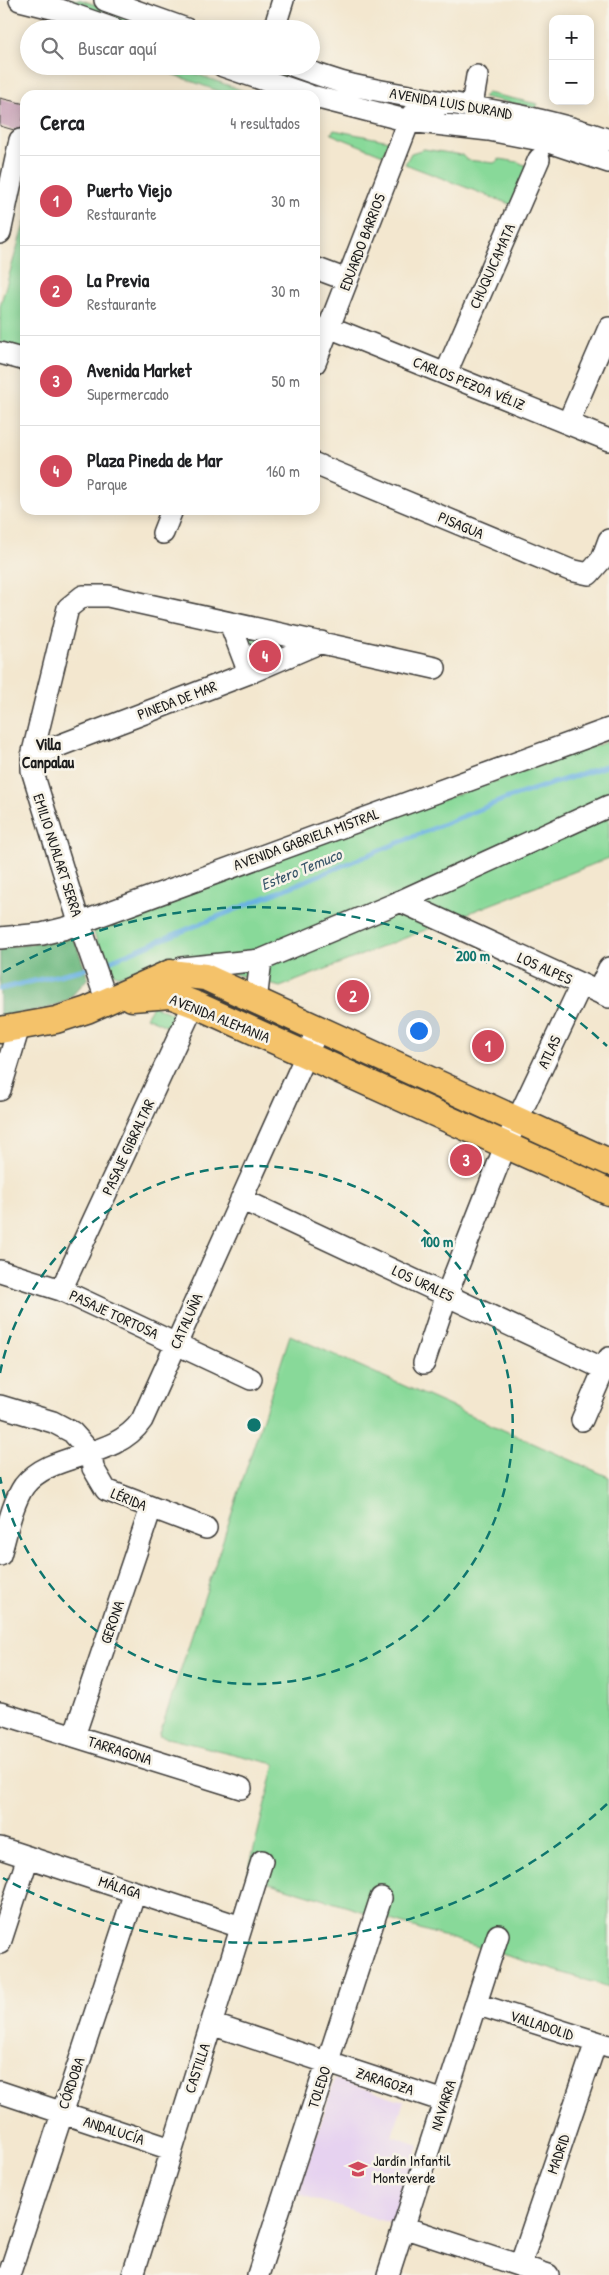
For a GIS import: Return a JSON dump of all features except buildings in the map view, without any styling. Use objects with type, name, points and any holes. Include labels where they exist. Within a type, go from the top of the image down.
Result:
[{"type":"main road","name":"AVENIDA ALEMANIA","points":[[104,994],[170,973],[205,977],[609,1162]]},
{"type":"main road","name":"AVENIDA ALEMANIA","points":[[104,994],[170,995],[194,1004],[609,1192]]},
{"type":"main road","points":[[10,1028],[56,1020],[104,994]]},
{"type":"street","points":[[20,0],[60,10],[88,20]]},
{"type":"street","points":[[105,0],[161,20]]},
{"type":"street","points":[[276,20],[282,0]]},
{"type":"street","name":"AVENIDA LUIS DURAND","points":[[320,74],[350,84],[577,128],[609,140]]},
{"type":"street","points":[[249,75],[293,90]]},
{"type":"street","points":[[461,104],[477,76]]},
{"type":"street","name":"AVENIDA LUIS DURAND","points":[[320,98],[409,122],[489,130],[546,141],[609,162]]},
{"type":"street","points":[[409,122],[416,108],[422,105],[461,104],[489,130]]},
{"type":"street","name":"EDUARDO BARRIOS","points":[[320,350],[409,122]]},
{"type":"street","points":[[0,233],[20,140]]},
{"type":"street","name":"CHUQUICAMATA","points":[[446,373],[539,159]]},
{"type":"street","points":[[320,270],[347,280]]},
{"type":"street","name":"CARLOS PEZOA VÉLIZ","points":[[329,328],[446,373],[609,440]]},
{"type":"street","points":[[568,423],[609,328]]},
{"type":"street","points":[[0,353],[20,359]]},
{"type":"street","name":"PISAGUA","points":[[320,466],[570,570],[589,574],[605,550]]},
{"type":"street","points":[[163,533],[170,515]]},
{"type":"street","name":"EMILIO NUALART SERRA","points":[[104,994],[32,770],[32,756],[68,608],[83,596],[108,596],[436,668]]},
{"type":"street","points":[[230,623],[249,673]]},
{"type":"street","name":"PINEDA DE MAR","points":[[32,756],[249,673],[321,642]]},
{"type":"street","name":"AVENIDA GABRIELA MISTRAL","points":[[0,938],[82,929],[609,729]]},
{"type":"street","points":[[170,973],[185,967],[262,960],[400,901],[609,806]]},
{"type":"street","name":"LOS ALPES","points":[[400,901],[596,991]]},
{"type":"street","points":[[256,1001],[262,960]]},
{"type":"street","name":"ATLAS","points":[[517,1120],[609,968]]},
{"type":"street","name":"PASAJE GIBRALTAR","points":[[61,1290],[194,1004]]},
{"type":"street","points":[[0,1090],[10,1028]]},
{"type":"street","name":"CATALUÑA","points":[[0,1555],[18,1497],[30,1480],[51,1467],[122,1440],[136,1428],[318,1030]]},
{"type":"street","points":[[424,1363],[447,1294],[517,1120]]},
{"type":"street","name":"LOS URALES","points":[[241,1200],[447,1294],[607,1364]]},
{"type":"street","name":"PASAJE TORTOSA","points":[[0,1271],[61,1290],[176,1342],[251,1379]]},
{"type":"street","points":[[582,1420],[607,1364]]},
{"type":"street","name":"LÉRIDA","points":[[0,1406],[63,1426],[79,1438],[91,1453],[93,1468],[106,1490],[206,1528]]},
{"type":"street","name":"GERONA","points":[[74,1736],[151,1508]]},
{"type":"street","name":"TARRAGONA","points":[[0,1712],[241,1788]]},
{"type":"street","name":"MÁLAGA","points":[[0,1848],[241,1927]]},
{"type":"street","points":[[0,1943],[28,1857]]},
{"type":"street","name":"CASTILLA","points":[[134,2275],[171,2149],[262,1862]]},
{"type":"street","name":"CÓRDOBA","points":[[9,2275],[61,2112],[135,1892]]},
{"type":"street","name":"TOLEDO","points":[[258,2275],[381,1898]]},
{"type":"street","name":"NAVARRA","points":[[388,2275],[498,1935]]},
{"type":"street","name":"VALLADOLID","points":[[476,2004],[603,2044]]},
{"type":"street","name":"ZARAGOZA","points":[[211,2024],[444,2101]]},
{"type":"street","name":"MADRID","points":[[520,2266],[603,2044]]},
{"type":"street","name":"ANDALUCÍA","points":[[0,2092],[171,2149]]},
{"type":"street","points":[[404,2228],[548,2275]]},
{"type":"shaded area","name":"Jardín Infantil Monteverde","points":[[335,2079],[404,2101],[392,2136],[419,2145],[393,2224],[298,2194]]},
{"type":"green space","points":[[47,0],[81,0],[139,20],[108,20]]},
{"type":"green space","points":[[175,75],[199,75],[241,90],[215,90]]},
{"type":"green space","points":[[274,75],[296,75],[401,105],[396,111]]},
{"type":"green space","points":[[487,93],[538,104],[536,108],[483,97]]},
{"type":"green space","points":[[334,130],[389,141],[383,155],[331,134]]},
{"type":"green space","points":[[424,149],[462,155],[467,160],[494,163],[500,159],[518,162],[529,167],[512,205],[405,164],[411,153]]},
{"type":"green space","points":[[20,238],[20,352],[0,347],[0,306]]},
{"type":"green space","points":[[242,633],[304,647],[255,665]]},
{"type":"green space","points":[[609,741],[609,858],[280,987],[187,960],[119,976],[107,970],[91,924]]},
{"type":"green space","points":[[74,938],[88,978],[68,1000],[46,1009],[0,1016],[0,948]]},
{"type":"green space","points":[[180,986],[207,990],[307,1034],[302,1046]]},
{"type":"green space","points":[[153,1006],[181,1017],[175,1030],[146,1017]]},
{"type":"green space","points":[[290,1335],[609,1477],[609,1987],[247,1876],[275,1764],[159,1736]]},
{"type":"waterway","name":"Estero Temuco","points":[[100,965],[505,799],[609,765]]},
{"type":"waterway","name":"Estero Temuco","points":[[0,989],[89,968]]},
{"type":"place","name":"Plaza Pineda de Mar","points":[[265,656]]},
{"type":"place","name":"La Previa","points":[[353,996]]},
{"type":"place","name":"Puerto Viejo","points":[[488,1046]]},
{"type":"place","name":"Avenida Market","points":[[466,1160]]},
{"type":"place","name":"Jardín Infantil Monteverde","points":[[358,2169]]},
{"type":"district","name":"Villa Canpalau","points":[[48,753]]}]
